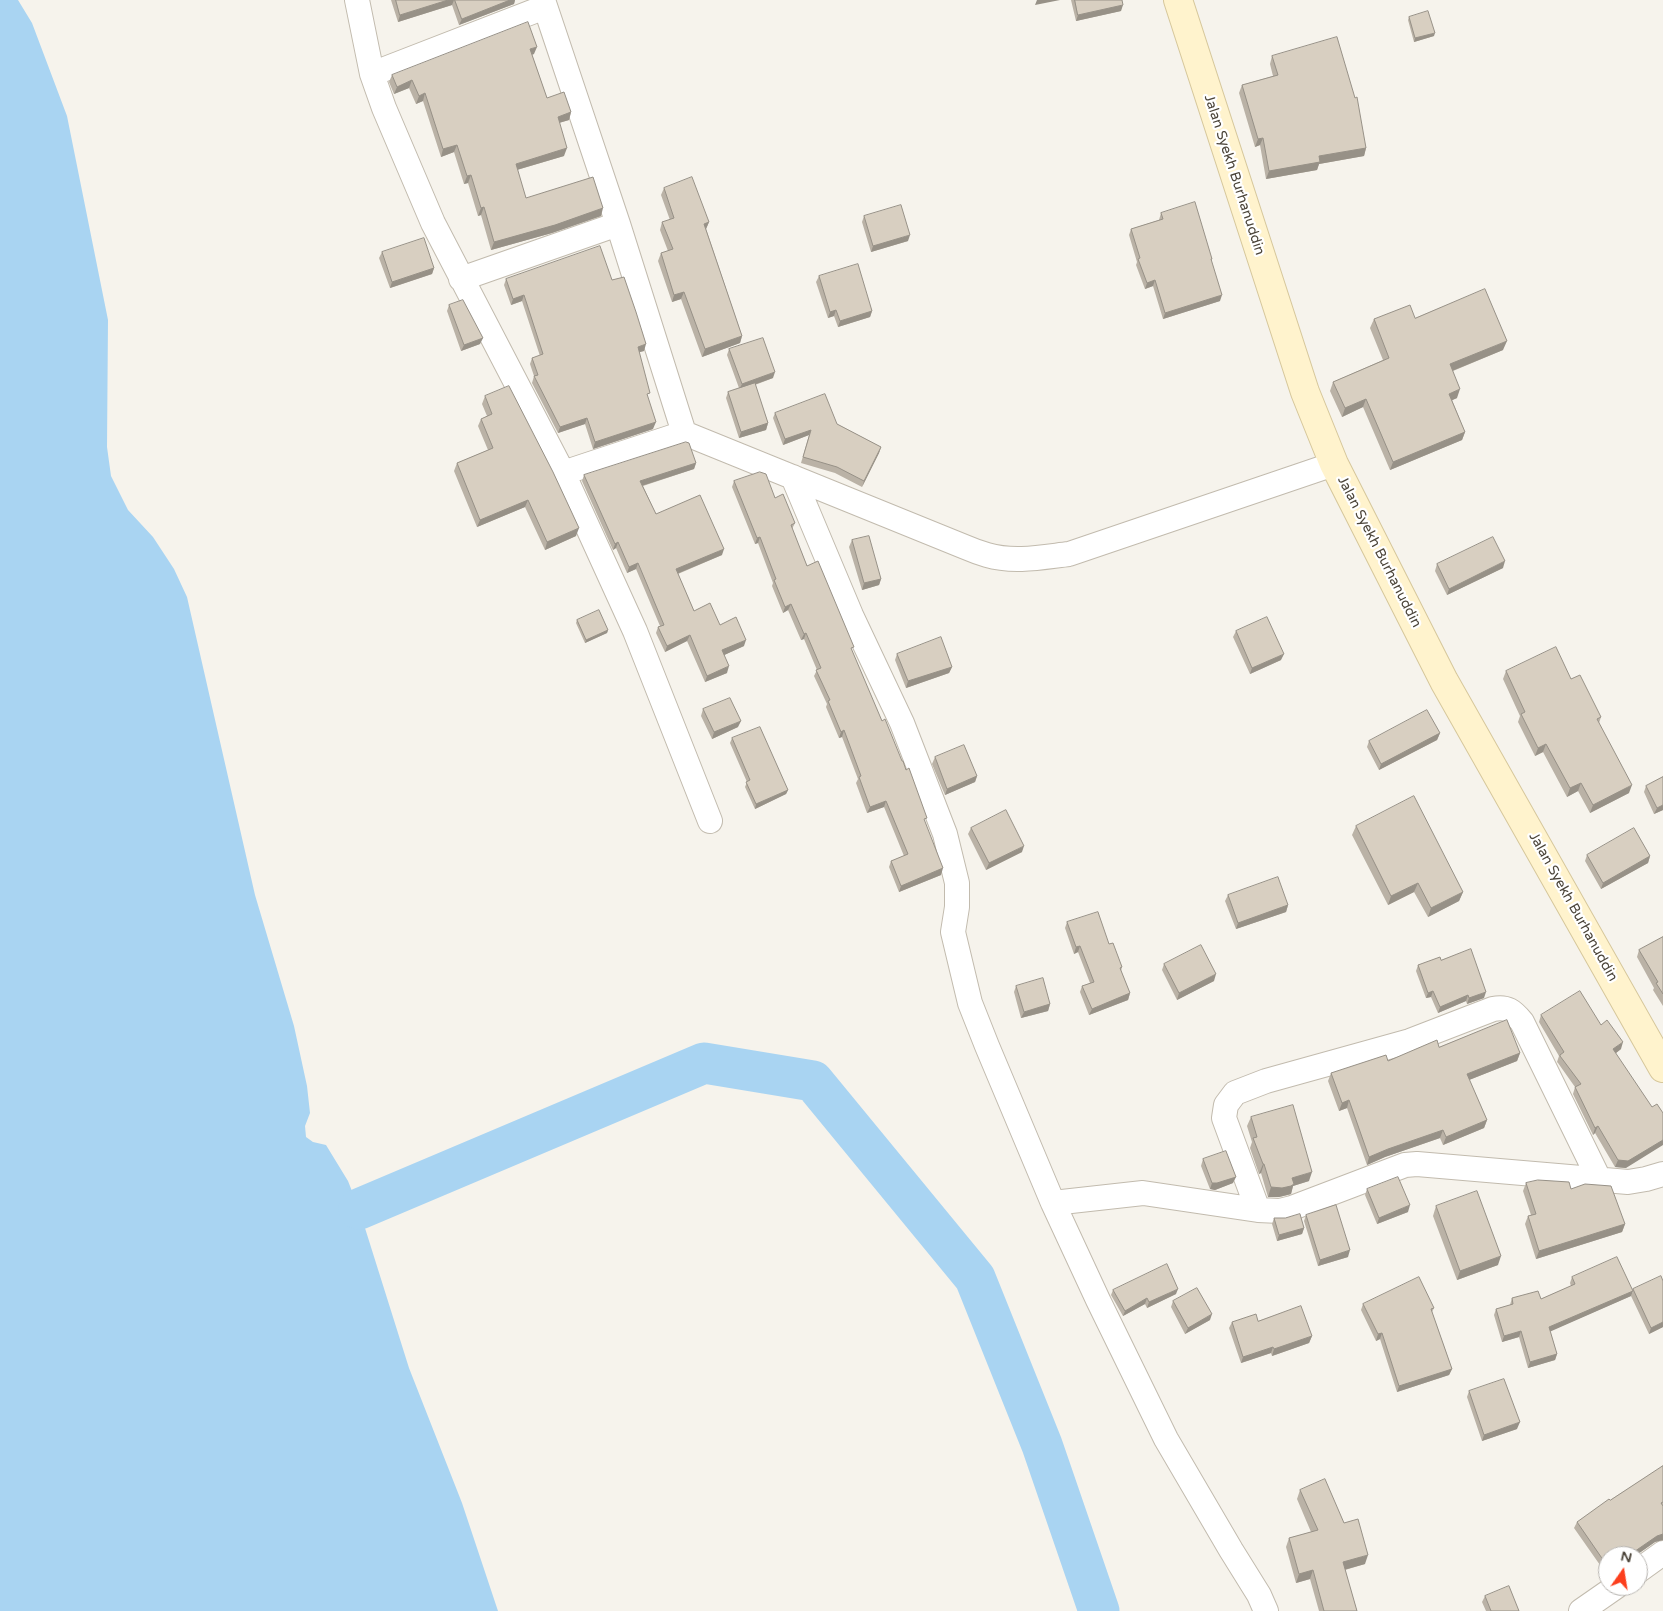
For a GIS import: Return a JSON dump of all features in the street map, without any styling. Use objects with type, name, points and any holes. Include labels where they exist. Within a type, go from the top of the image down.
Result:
[{"type":"main road","name":"Jalan Syekh Burhanuddin","points":[[1178,0],[1305,392],[1334,464],[1444,681],[1662,1065]]},
{"type":"street","points":[[357,0],[372,74],[384,108],[433,223],[564,473],[635,631],[710,821]]},
{"type":"street","points":[[372,74],[544,3],[618,224],[684,433]]},
{"type":"street","points":[[461,279],[618,224]]},
{"type":"street","points":[[564,473],[684,433],[988,556],[1034,558],[1069,554],[1334,464]]},
{"type":"street","points":[[793,476],[851,615],[902,722],[945,834],[957,883],[957,907],[952,932],[970,1003],[1053,1203],[1166,1439],[1230,1550],[1259,1595],[1266,1611]]},
{"type":"street","points":[[1258,1210],[1224,1118],[1226,1105],[1235,1093],[1266,1080],[1410,1041],[1501,1007],[1512,1010],[1522,1022],[1599,1179]]},
{"type":"street","points":[[1053,1203],[1143,1193],[1258,1210],[1280,1211],[1405,1165],[1417,1164],[1628,1182],[1663,1174]]},
{"type":"street","points":[[1648,1564],[1663,1553]]},
{"type":"street","points":[[1580,1611],[1602,1596]]},
{"type":"water","points":[[0,0],[18,0],[32,23],[67,116],[108,320],[107,447],[111,476],[128,510],[153,537],[174,569],[187,597],[255,895],[294,1026],[307,1086],[310,1113],[305,1126],[306,1137],[313,1142],[326,1145],[348,1181],[359,1209],[409,1368],[462,1503],[498,1611],[0,1611]]},
{"type":"building","points":[[396,0],[448,0],[400,15]]},
{"type":"building","points":[[455,0],[510,0],[462,19]]},
{"type":"building","points":[[1075,0],[1122,0],[1123,5],[1078,15]]},
{"type":"building","points":[[1428,11],[1435,33],[1415,38],[1409,17]]},
{"type":"building","points":[[528,22],[537,47],[530,49],[547,98],[564,92],[571,112],[558,117],[567,148],[516,164],[526,198],[593,177],[603,208],[555,225],[494,242],[484,207],[481,208],[471,175],[467,176],[457,145],[443,149],[425,93],[419,96],[412,80],[397,87],[392,75]]},
{"type":"building","points":[[1337,37],[1355,98],[1357,97],[1366,148],[1319,156],[1320,162],[1269,171],[1263,138],[1258,139],[1242,85],[1278,75],[1272,56]]},
{"type":"building","points":[[692,177],[709,222],[704,224],[742,336],[705,349],[684,292],[674,295],[661,253],[673,249],[662,222],[674,218],[664,188]]},
{"type":"building","points":[[1195,202],[1222,295],[1165,313],[1155,280],[1147,283],[1138,259],[1140,258],[1131,229],[1163,219],[1161,213]]},
{"type":"building","points":[[901,205],[910,235],[873,246],[864,216]]},
{"type":"building","points":[[424,238],[434,268],[392,282],[382,252]]},
{"type":"building","points":[[600,246],[612,280],[624,277],[636,312],[646,344],[638,347],[650,393],[647,394],[656,422],[595,442],[587,418],[560,427],[534,376],[538,375],[532,358],[543,354],[524,295],[513,299],[506,279]]},
{"type":"building","points":[[858,264],[872,311],[840,321],[836,310],[830,312],[819,276]]},
{"type":"building","points":[[1485,289],[1507,341],[1450,364],[1460,389],[1449,394],[1465,432],[1393,462],[1366,399],[1345,408],[1333,382],[1389,358],[1374,319],[1410,305],[1415,318]]},
{"type":"building","points":[[463,300],[483,338],[464,345],[449,305]]},
{"type":"building","points":[[763,338],[775,372],[742,384],[729,349]]},
{"type":"building","points":[[755,383],[768,423],[741,432],[728,392]]},
{"type":"building","points":[[509,386],[579,528],[547,542],[528,500],[480,520],[457,463],[493,448],[481,419],[492,414],[485,396]]},
{"type":"building","points":[[825,394],[837,424],[881,447],[864,481],[837,467],[803,457],[811,430],[785,439],[775,413]]},
{"type":"building","points":[[686,442],[689,443],[696,463],[640,481],[656,514],[700,495],[724,549],[676,569],[694,611],[710,603],[720,625],[736,617],[746,640],[722,650],[729,666],[707,676],[690,635],[667,646],[658,627],[664,625],[638,563],[629,567],[618,542],[615,544],[584,475]]},
{"type":"building","points":[[760,472],[766,474],[775,498],[783,494],[795,523],[791,525],[807,566],[818,561],[854,647],[851,648],[882,721],[885,719],[906,770],[909,768],[927,818],[924,819],[943,868],[901,886],[891,861],[908,854],[886,801],[870,807],[844,730],[841,732],[828,701],[830,700],[816,670],[821,668],[791,604],[785,607],[760,537],[757,538],[734,481]]},
{"type":"building","points":[[869,536],[881,579],[864,583],[852,540]]},
{"type":"building","points":[[1493,537],[1505,561],[1449,589],[1437,564]]},
{"type":"building","points":[[599,610],[608,630],[586,640],[577,620]]},
{"type":"building","points":[[1267,617],[1284,654],[1252,668],[1236,631]]},
{"type":"building","points":[[941,637],[952,667],[908,681],[897,654]]},
{"type":"building","points":[[1556,647],[1571,679],[1580,675],[1601,717],[1597,719],[1632,785],[1593,805],[1581,783],[1570,788],[1546,744],[1538,748],[1521,714],[1525,712],[1506,671]]},
{"type":"building","points":[[730,698],[741,721],[714,732],[703,709]]},
{"type":"building","points":[[1427,710],[1440,733],[1381,764],[1369,741]]},
{"type":"building","points":[[760,727],[788,790],[756,804],[746,782],[750,780],[732,738]]},
{"type":"building","points":[[964,745],[977,776],[947,789],[935,757]]},
{"type":"building","points":[[1663,777],[1663,805],[1657,808],[1646,786]]},
{"type":"building","points":[[1414,796],[1463,892],[1431,908],[1418,883],[1391,896],[1356,826]]},
{"type":"building","points":[[1006,810],[1024,846],[989,863],[971,828]]},
{"type":"building","points":[[1634,828],[1650,856],[1603,883],[1587,855]]},
{"type":"building","points":[[1278,877],[1288,905],[1238,923],[1228,895]]},
{"type":"building","points":[[1098,912],[1109,944],[1113,943],[1130,993],[1092,1009],[1082,986],[1094,982],[1080,946],[1076,947],[1067,922]]},
{"type":"building","points":[[1663,937],[1663,994],[1639,950]]},
{"type":"building","points":[[1201,945],[1216,974],[1179,993],[1164,964]]},
{"type":"building","points":[[1471,949],[1486,992],[1469,998],[1468,995],[1440,1007],[1433,991],[1428,993],[1418,965],[1440,957],[1441,960]]},
{"type":"building","points":[[1043,978],[1050,1004],[1024,1012],[1016,986]]},
{"type":"building","points":[[1580,991],[1601,1025],[1607,1020],[1623,1042],[1613,1049],[1652,1107],[1657,1104],[1663,1113],[1663,1140],[1628,1161],[1618,1160],[1598,1126],[1595,1128],[1575,1087],[1581,1084],[1560,1056],[1564,1052],[1541,1015]]},
{"type":"building","points":[[1507,1020],[1520,1053],[1467,1074],[1487,1120],[1446,1137],[1443,1130],[1369,1157],[1349,1100],[1342,1103],[1331,1073],[1386,1055],[1388,1061],[1437,1040],[1439,1047]]},
{"type":"building","points":[[1293,1105],[1312,1172],[1292,1178],[1294,1184],[1291,1186],[1282,1188],[1271,1187],[1253,1138],[1257,1137],[1251,1117]]},
{"type":"building","points":[[1226,1151],[1236,1177],[1212,1183],[1203,1159]]},
{"type":"building","points":[[1398,1177],[1410,1205],[1379,1218],[1367,1189]]},
{"type":"building","points":[[1538,1180],[1569,1182],[1571,1189],[1585,1184],[1611,1186],[1625,1224],[1539,1251],[1528,1216],[1536,1214],[1526,1183]]},
{"type":"building","points":[[1477,1191],[1501,1256],[1460,1271],[1436,1206]]},
{"type":"building","points":[[1336,1205],[1350,1250],[1320,1260],[1306,1215]]},
{"type":"building","points":[[1300,1214],[1304,1228],[1279,1235],[1274,1218],[1285,1218]]},
{"type":"building","points":[[1617,1257],[1633,1291],[1549,1327],[1557,1354],[1530,1362],[1521,1331],[1504,1336],[1496,1309],[1513,1304],[1512,1298],[1538,1291],[1541,1299],[1575,1284],[1572,1277]]},
{"type":"building","points":[[1167,1264],[1178,1289],[1149,1302],[1147,1298],[1125,1311],[1113,1290]]},
{"type":"building","points":[[1661,1276],[1663,1281],[1663,1322],[1651,1328],[1633,1289]]},
{"type":"building","points":[[1419,1277],[1434,1308],[1431,1309],[1452,1369],[1399,1386],[1382,1333],[1378,1334],[1363,1304]]},
{"type":"building","points":[[1197,1288],[1212,1314],[1188,1328],[1173,1301]]},
{"type":"building","points":[[1301,1306],[1312,1336],[1243,1357],[1232,1322],[1256,1314],[1258,1321]]},
{"type":"building","points":[[1504,1379],[1520,1422],[1484,1435],[1469,1391]]},
{"type":"building","points":[[1663,1466],[1663,1502],[1661,1503],[1663,1506],[1663,1534],[1642,1546],[1598,1546],[1598,1552],[1577,1522]]},
{"type":"building","points":[[1325,1479],[1344,1523],[1358,1519],[1368,1555],[1343,1562],[1357,1611],[1324,1611],[1313,1570],[1299,1574],[1289,1538],[1318,1530],[1300,1490]]},
{"type":"building","points":[[1509,1586],[1519,1611],[1491,1611],[1485,1596]]},
{"type":"waterway","points":[[359,1209],[704,1063],[813,1081],[975,1278],[1042,1445],[1099,1611]]}]
